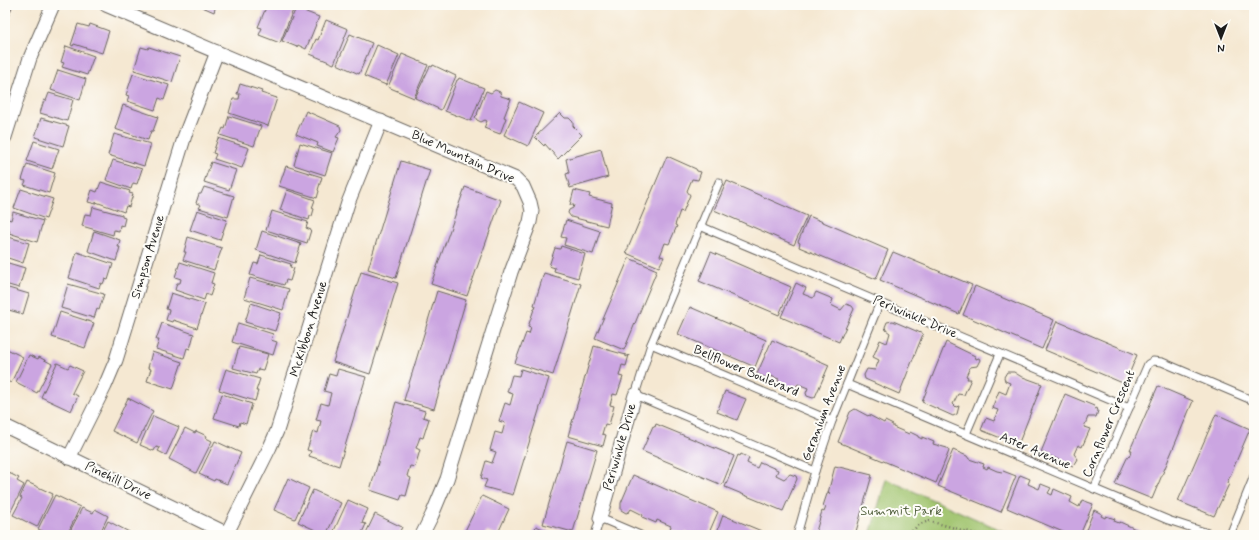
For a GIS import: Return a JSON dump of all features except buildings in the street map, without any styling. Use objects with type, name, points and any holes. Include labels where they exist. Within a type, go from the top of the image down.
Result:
[{"type":"street","points":[[5,137],[30,58],[53,5]]},
{"type":"street","name":"Blue Mountain Drive","points":[[106,5],[516,179],[523,186],[527,193],[532,211],[530,222],[510,272],[446,478],[432,515],[422,535]]},
{"type":"street","name":"Simpson Avenue","points":[[69,458],[105,386],[116,360],[185,135],[217,52]]},
{"type":"street","name":"McKibbon Avenue","points":[[228,534],[277,431],[350,197],[381,121]]},
{"type":"street","name":"Periwinkle Drive","points":[[600,518],[635,395]]},
{"type":"street","name":"Pinehill Drive","points":[[5,426],[228,534]]},
{"type":"lane","name":"Periwinkle Drive","points":[[635,395],[650,344],[719,182]]},
{"type":"lane","name":"Periwinkle Drive","points":[[700,226],[1129,408]]},
{"type":"lane","name":"Geranium Avenue","points":[[797,535],[815,471],[832,421],[880,302]]},
{"type":"lane","name":"Bellflower Boulevard","points":[[650,344],[832,421]]},
{"type":"lane","points":[[966,434],[1000,354]]},
{"type":"lane","name":"Cornflower Crescent","points":[[1094,489],[1148,364],[1153,361],[1162,362],[1254,401]]},
{"type":"lane","name":"Aster Avenue","points":[[847,384],[1168,520],[1214,535]]},
{"type":"lane","points":[[635,395],[815,471]]},
{"type":"lane","points":[[1230,535],[1254,476]]},
{"type":"lane","name":"Periwinkle Drive","points":[[595,535],[600,518]]},
{"type":"lane","points":[[600,518],[640,535]]},
{"type":"path","points":[[912,535],[912,531],[920,524],[929,521],[980,535]]},
{"type":"green space","name":"Summit Park","points":[[886,479],[1012,535],[870,535]]}]
